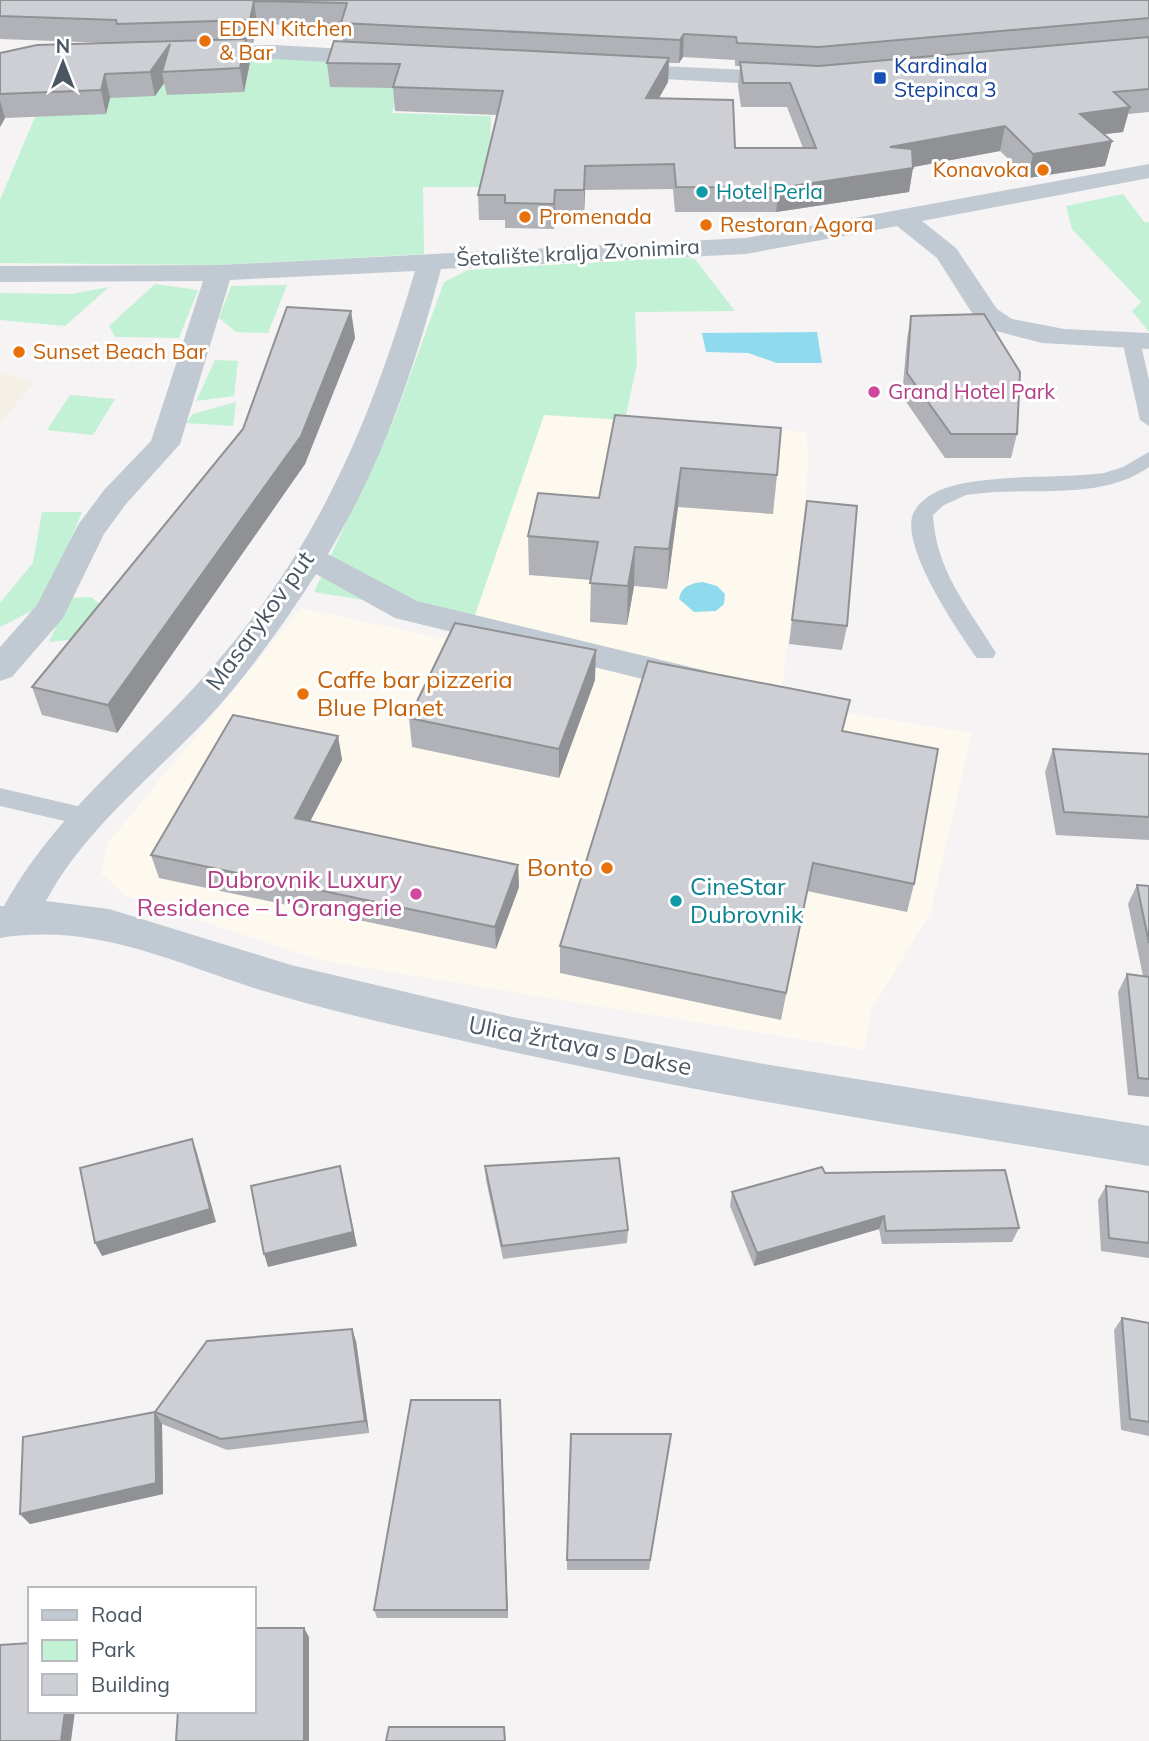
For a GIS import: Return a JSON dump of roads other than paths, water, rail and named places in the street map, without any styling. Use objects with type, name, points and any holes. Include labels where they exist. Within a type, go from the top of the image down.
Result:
[{"type":"street","points":[[170,55],[274,52],[409,59]]},
{"type":"street","points":[[599,69],[816,80]]},
{"type":"street","name":"Šetalište kralja Zvonimira","points":[[0,274],[219,273],[431,260],[746,246],[904,219],[1149,171]]},
{"type":"street","points":[[904,219],[947,253],[986,315],[1006,327],[1050,335],[1140,340]]},
{"type":"street","name":"Masarykov put","points":[[9,919],[34,882],[86,817],[222,679],[309,557],[352,483],[392,388],[431,260]]},
{"type":"street","points":[[0,669],[51,610],[89,532],[115,497],[165,444],[219,273]]},
{"type":"street","points":[[309,557],[407,610],[729,687]]},
{"type":"street","name":"Ulica žrtava s Dakse","points":[[9,919],[80,919],[289,982],[544,1041],[1149,1146]]},
{"type":"lane","points":[[1140,340],[1149,420]]},
{"type":"lane","points":[[985,653],[951,606],[922,535],[923,513],[939,499],[968,488],[1093,480],[1141,467],[1149,458]]},
{"type":"lane","points":[[0,797],[86,817]]},
{"type":"water","points":[[817,332],[822,363],[777,363],[748,353],[706,352],[702,333]]},
{"type":"water","points":[[703,582],[717,586],[725,594],[724,604],[716,611],[694,612],[679,599],[688,586]]},
{"type":"place","name":"EDEN Kitchen & Bar","points":[[205,41]]},
{"type":"place","name":"Kardinala Stepinca 3","points":[[880,78]]},
{"type":"place","name":"Konavoka","points":[[1043,170]]},
{"type":"place","name":"Hotel Perla","points":[[702,192]]},
{"type":"place","name":"Promenada","points":[[525,217]]},
{"type":"place","name":"Restoran Agora","points":[[706,225]]},
{"type":"place","name":"Sunset Beach Bar","points":[[19,352]]},
{"type":"place","name":"Grand Hotel Park","points":[[874,392]]},
{"type":"place","name":"Caffe bar pizzeria Blue Planet","points":[[303,694]]},
{"type":"place","name":"Bonto","points":[[607,868]]},
{"type":"place","name":"Dubrovnik Luxury Residence – L’Orangerie","points":[[416,894]]},
{"type":"place","name":"CineStar Dubrovnik","points":[[676,901]]}]
